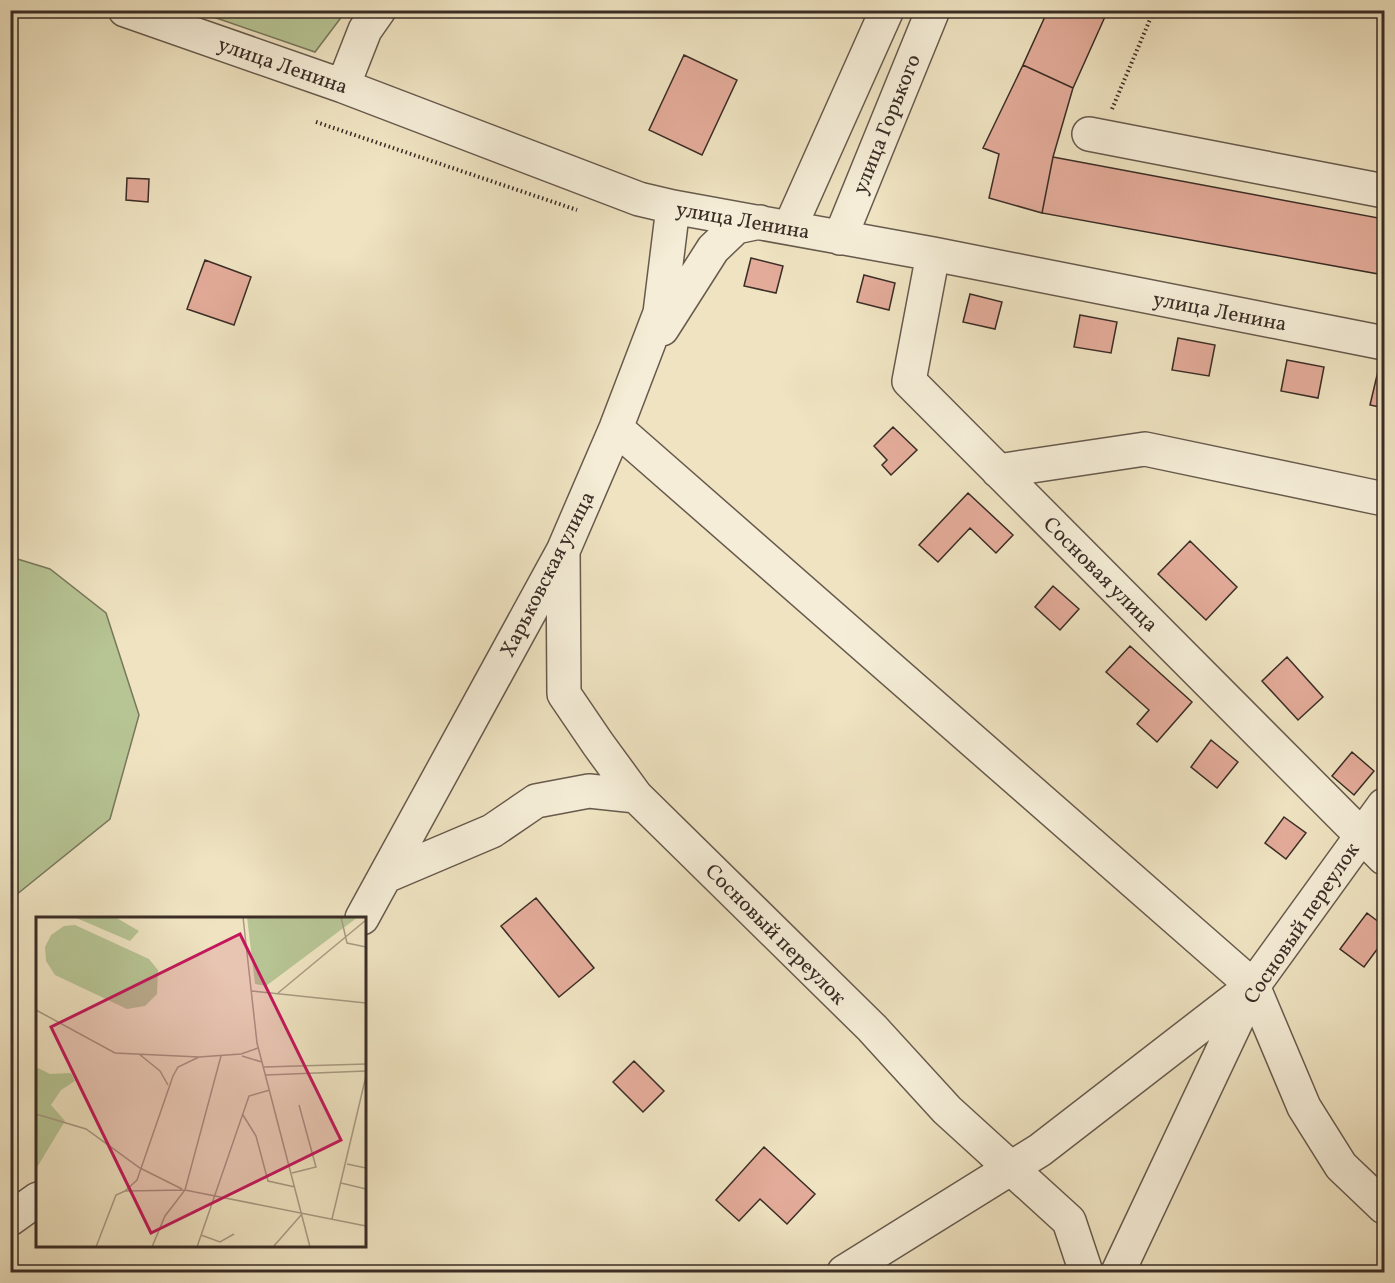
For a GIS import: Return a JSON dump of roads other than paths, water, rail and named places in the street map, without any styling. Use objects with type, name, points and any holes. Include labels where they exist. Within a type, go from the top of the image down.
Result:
[{"type":"street","name":"улица Ленина","points":[[125,10],[344,86],[639,199],[1384,343]]},
{"type":"street","points":[[344,86],[364,30],[379,10]]},
{"type":"street","name":"улица Горького","points":[[775,225],[887,10]]},
{"type":"street","name":"улица Горького","points":[[840,238],[933,10]]},
{"type":"street","points":[[1095,135],[1384,191]]},
{"type":"street","name":"Харьковская улица","points":[[363,917],[563,551],[616,428],[660,313],[673,207]]},
{"type":"street","points":[[640,364],[713,249],[736,227],[775,225]]},
{"type":"street","name":"Сосновая улица","points":[[933,254],[909,381],[1384,858]]},
{"type":"street","points":[[616,428],[1253,986],[1304,1107],[1341,1166],[1384,1207]]},
{"type":"street","points":[[998,471],[1145,449],[1384,499]]},
{"type":"street","name":"Сосновый переулок","points":[[563,551],[564,694],[636,796],[872,1028],[947,1110],[1069,1221],[1086,1272]]},
{"type":"street","points":[[386,876],[492,831],[536,801],[589,791],[636,796]]},
{"type":"street","name":"Сосновый переулок","points":[[1118,1272],[1253,986],[1384,806]]},
{"type":"street","points":[[844,1272],[1040,1150],[1253,986]]},
{"type":"street","points":[[10,1219],[36,1200]]}]
